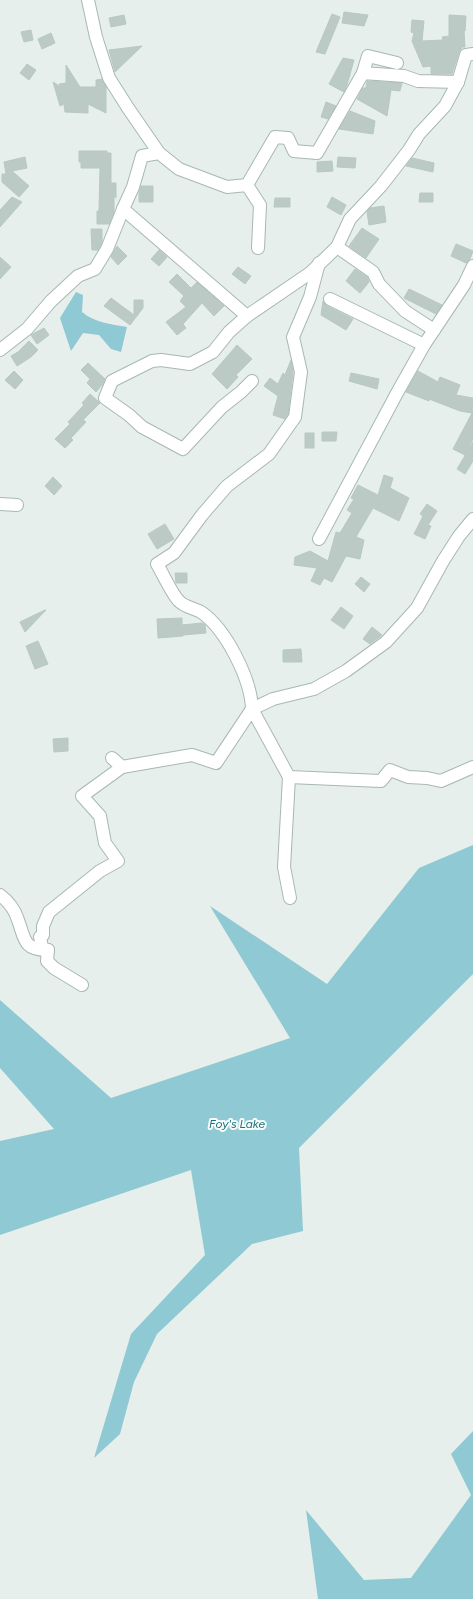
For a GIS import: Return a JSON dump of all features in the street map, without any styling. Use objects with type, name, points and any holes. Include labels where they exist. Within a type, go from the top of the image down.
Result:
[{"type":"street","points":[[88,0],[96,37],[109,78],[159,153],[179,169],[226,187],[247,185]]},
{"type":"street","points":[[252,381],[222,407],[183,450],[142,427],[129,415],[105,398],[112,381],[152,362],[161,360],[190,364],[213,352],[229,332],[247,316],[310,273],[338,247],[350,219],[381,186],[409,150],[419,134],[445,106],[458,82],[466,55],[473,54]]},
{"type":"street","points":[[247,185],[275,137],[288,138],[294,151],[317,153],[363,73],[368,56],[397,63]]},
{"type":"street","points":[[363,73],[404,76],[418,81],[458,82]]},
{"type":"street","points":[[0,350],[27,329],[51,301],[78,276],[95,270],[107,249],[133,187],[142,156],[159,153]]},
{"type":"street","points":[[247,185],[260,205],[258,248]]},
{"type":"street","points":[[123,209],[247,316]]},
{"type":"street","points":[[338,247],[373,272],[379,284],[405,311],[434,330]]},
{"type":"street","points":[[290,898],[284,867],[289,777],[252,709],[251,696],[246,677],[218,627],[201,612],[179,602],[157,564],[174,553],[202,515],[227,486],[269,454],[295,417],[301,372],[293,337],[310,298],[320,263]]},
{"type":"street","points":[[319,539],[396,393],[424,345],[464,285],[473,266]]},
{"type":"street","points":[[330,299],[424,345]]},
{"type":"street","points":[[0,504],[17,505]]},
{"type":"street","points":[[48,950],[42,948],[40,937],[43,935],[43,926],[49,912],[100,871],[118,861],[105,843],[100,816],[82,796],[122,767],[192,755],[216,763],[252,709],[273,699],[314,689],[346,671],[386,642],[417,608],[443,561],[473,519]]},
{"type":"street","points":[[112,758],[122,767]]},
{"type":"street","points":[[289,777],[381,781],[390,770],[408,777],[427,778],[441,781],[473,767]]},
{"type":"street","points":[[0,895],[8,902],[18,919],[24,940],[36,950],[48,950]]},
{"type":"street","points":[[48,950],[47,961],[54,968],[82,985]]},
{"type":"water","points":[[76,292],[83,295],[82,312],[87,316],[92,319],[127,327],[121,352],[111,349],[99,335],[83,333],[71,351],[60,318]]},
{"type":"water","name":"Foy's Lake","points":[[473,845],[473,974],[299,1148],[303,1231],[252,1244],[157,1334],[134,1382],[120,1434],[94,1458],[131,1334],[205,1255],[191,1170],[0,1235],[0,1141],[54,1129],[0,1068],[0,1000],[111,1098],[290,1038],[210,906],[327,984],[419,868]]},
{"type":"water","points":[[473,1431],[473,1599],[318,1599],[306,1510],[364,1580],[411,1578],[471,1495],[451,1454]]},
{"type":"building","points":[[344,12],[368,15],[364,26],[342,23]]},
{"type":"building","points":[[332,14],[340,17],[325,54],[316,52]]},
{"type":"building","points":[[124,15],[126,24],[111,27],[109,18]]},
{"type":"building","points":[[449,15],[466,16],[464,31],[465,47],[462,47],[459,52],[452,74],[431,74],[431,66],[423,67],[412,41],[414,33],[411,32],[412,20],[424,21],[422,41],[443,40],[442,37],[449,36]]},
{"type":"building","points":[[31,30],[33,40],[24,42],[21,32]]},
{"type":"building","points":[[51,33],[55,43],[42,49],[38,39]]},
{"type":"building","points":[[142,46],[115,72],[109,50]]},
{"type":"building","points":[[343,58],[354,60],[344,92],[329,84]]},
{"type":"building","points":[[27,64],[36,70],[29,80],[20,73]]},
{"type":"building","points":[[66,65],[80,87],[96,87],[96,80],[102,79],[106,87],[106,113],[88,104],[88,113],[65,112],[64,104],[60,106],[53,82],[61,87],[59,84],[66,83]]},
{"type":"building","points":[[367,81],[402,83],[400,91],[391,90],[387,116],[357,99],[363,88],[366,88]]},
{"type":"building","points":[[326,102],[336,106],[328,119],[321,117]]},
{"type":"building","points":[[350,111],[375,121],[373,134],[339,129]]},
{"type":"building","points":[[79,151],[107,151],[107,153],[111,153],[111,183],[116,183],[116,198],[114,196],[114,212],[109,224],[97,224],[97,211],[99,211],[100,168],[81,168],[81,162],[79,162]]},
{"type":"building","points":[[25,157],[27,168],[12,171],[29,186],[19,197],[2,182],[2,174],[6,174],[4,162]]},
{"type":"building","points":[[338,157],[356,158],[355,168],[337,167]]},
{"type":"building","points":[[412,158],[434,163],[433,172],[406,166]]},
{"type":"building","points":[[332,161],[333,171],[317,172],[317,162]]},
{"type":"building","points":[[141,186],[153,186],[153,202],[139,202]]},
{"type":"building","points":[[420,193],[433,193],[433,202],[419,202]]},
{"type":"building","points":[[12,197],[22,202],[0,227],[0,210]]},
{"type":"building","points":[[332,197],[346,205],[341,215],[327,207]]},
{"type":"building","points":[[275,198],[290,198],[290,207],[274,207]]},
{"type":"building","points":[[384,206],[386,222],[369,225],[367,212],[370,208]]},
{"type":"building","points":[[362,228],[379,239],[366,258],[349,246]]},
{"type":"building","points":[[91,229],[102,229],[102,242],[98,250],[92,250]]},
{"type":"building","points":[[456,244],[473,251],[470,259],[466,263],[451,256]]},
{"type":"building","points":[[117,246],[127,256],[118,265],[111,257]]},
{"type":"building","points":[[159,250],[167,257],[159,266],[151,259]]},
{"type":"building","points":[[0,257],[11,267],[0,279]]},
{"type":"building","points":[[238,267],[251,276],[245,284],[232,274]]},
{"type":"building","points":[[355,269],[367,277],[369,282],[360,293],[346,281]]},
{"type":"building","points":[[177,274],[191,288],[197,282],[224,306],[214,316],[202,303],[183,324],[186,328],[177,335],[166,322],[186,307],[180,301],[184,296],[169,282]]},
{"type":"building","points":[[409,289],[442,305],[436,314],[404,298]]},
{"type":"building","points":[[111,298],[134,315],[134,300],[143,300],[143,308],[130,325],[104,306]]},
{"type":"building","points":[[323,301],[327,306],[353,319],[346,330],[321,315]]},
{"type":"building","points":[[44,328],[49,335],[37,344],[31,335]]},
{"type":"building","points":[[29,341],[38,350],[31,357],[17,366],[11,356],[18,352]]},
{"type":"building","points":[[237,345],[252,359],[236,375],[238,377],[227,389],[212,374]]},
{"type":"building","points":[[291,360],[293,372],[288,414],[285,419],[273,415],[278,396],[264,386],[270,378],[278,384],[283,373],[285,375]]},
{"type":"building","points":[[88,363],[105,379],[96,392],[87,383],[90,379],[81,370]]},
{"type":"building","points":[[14,371],[23,380],[15,389],[5,380]]},
{"type":"building","points":[[418,371],[438,382],[440,377],[460,385],[456,395],[473,398],[473,439],[465,455],[453,449],[472,413],[460,411],[406,392]]},
{"type":"building","points":[[351,373],[379,379],[377,389],[349,381]]},
{"type":"building","points":[[90,394],[100,403],[83,420],[86,422],[71,438],[73,440],[65,448],[55,439],[70,424],[68,422],[84,405],[82,403]]},
{"type":"building","points":[[322,432],[337,432],[336,441],[322,441]]},
{"type":"building","points":[[305,433],[314,433],[314,448],[305,448]]},
{"type":"building","points":[[473,442],[473,461],[465,474],[457,469]]},
{"type":"building","points":[[384,475],[393,478],[390,488],[409,498],[399,521],[373,508],[356,537],[364,540],[360,559],[346,556],[332,582],[324,578],[320,585],[311,581],[317,568],[294,565],[295,557],[310,551],[328,561],[336,532],[340,533],[352,513],[347,510],[354,499],[351,498],[358,485],[378,495]]},
{"type":"building","points":[[53,477],[62,486],[54,495],[45,486]]},
{"type":"building","points":[[427,504],[437,511],[428,525],[431,526],[425,539],[414,534],[423,516],[420,514]]},
{"type":"building","points":[[165,524],[174,539],[157,549],[148,534]]},
{"type":"building","points":[[175,573],[187,573],[187,583],[176,583]]},
{"type":"building","points":[[361,577],[370,584],[364,592],[355,584]]},
{"type":"building","points":[[341,607],[353,616],[344,629],[331,620]]},
{"type":"building","points":[[46,610],[25,632],[20,622]]},
{"type":"building","points":[[182,618],[182,625],[202,623],[205,625],[206,633],[158,638],[157,619]]},
{"type":"building","points":[[372,627],[382,635],[370,644],[363,639]]},
{"type":"building","points":[[38,641],[48,664],[35,669],[26,646]]},
{"type":"building","points":[[301,649],[302,662],[283,662],[283,650]]},
{"type":"building","points":[[68,738],[68,751],[54,752],[53,739]]}]
